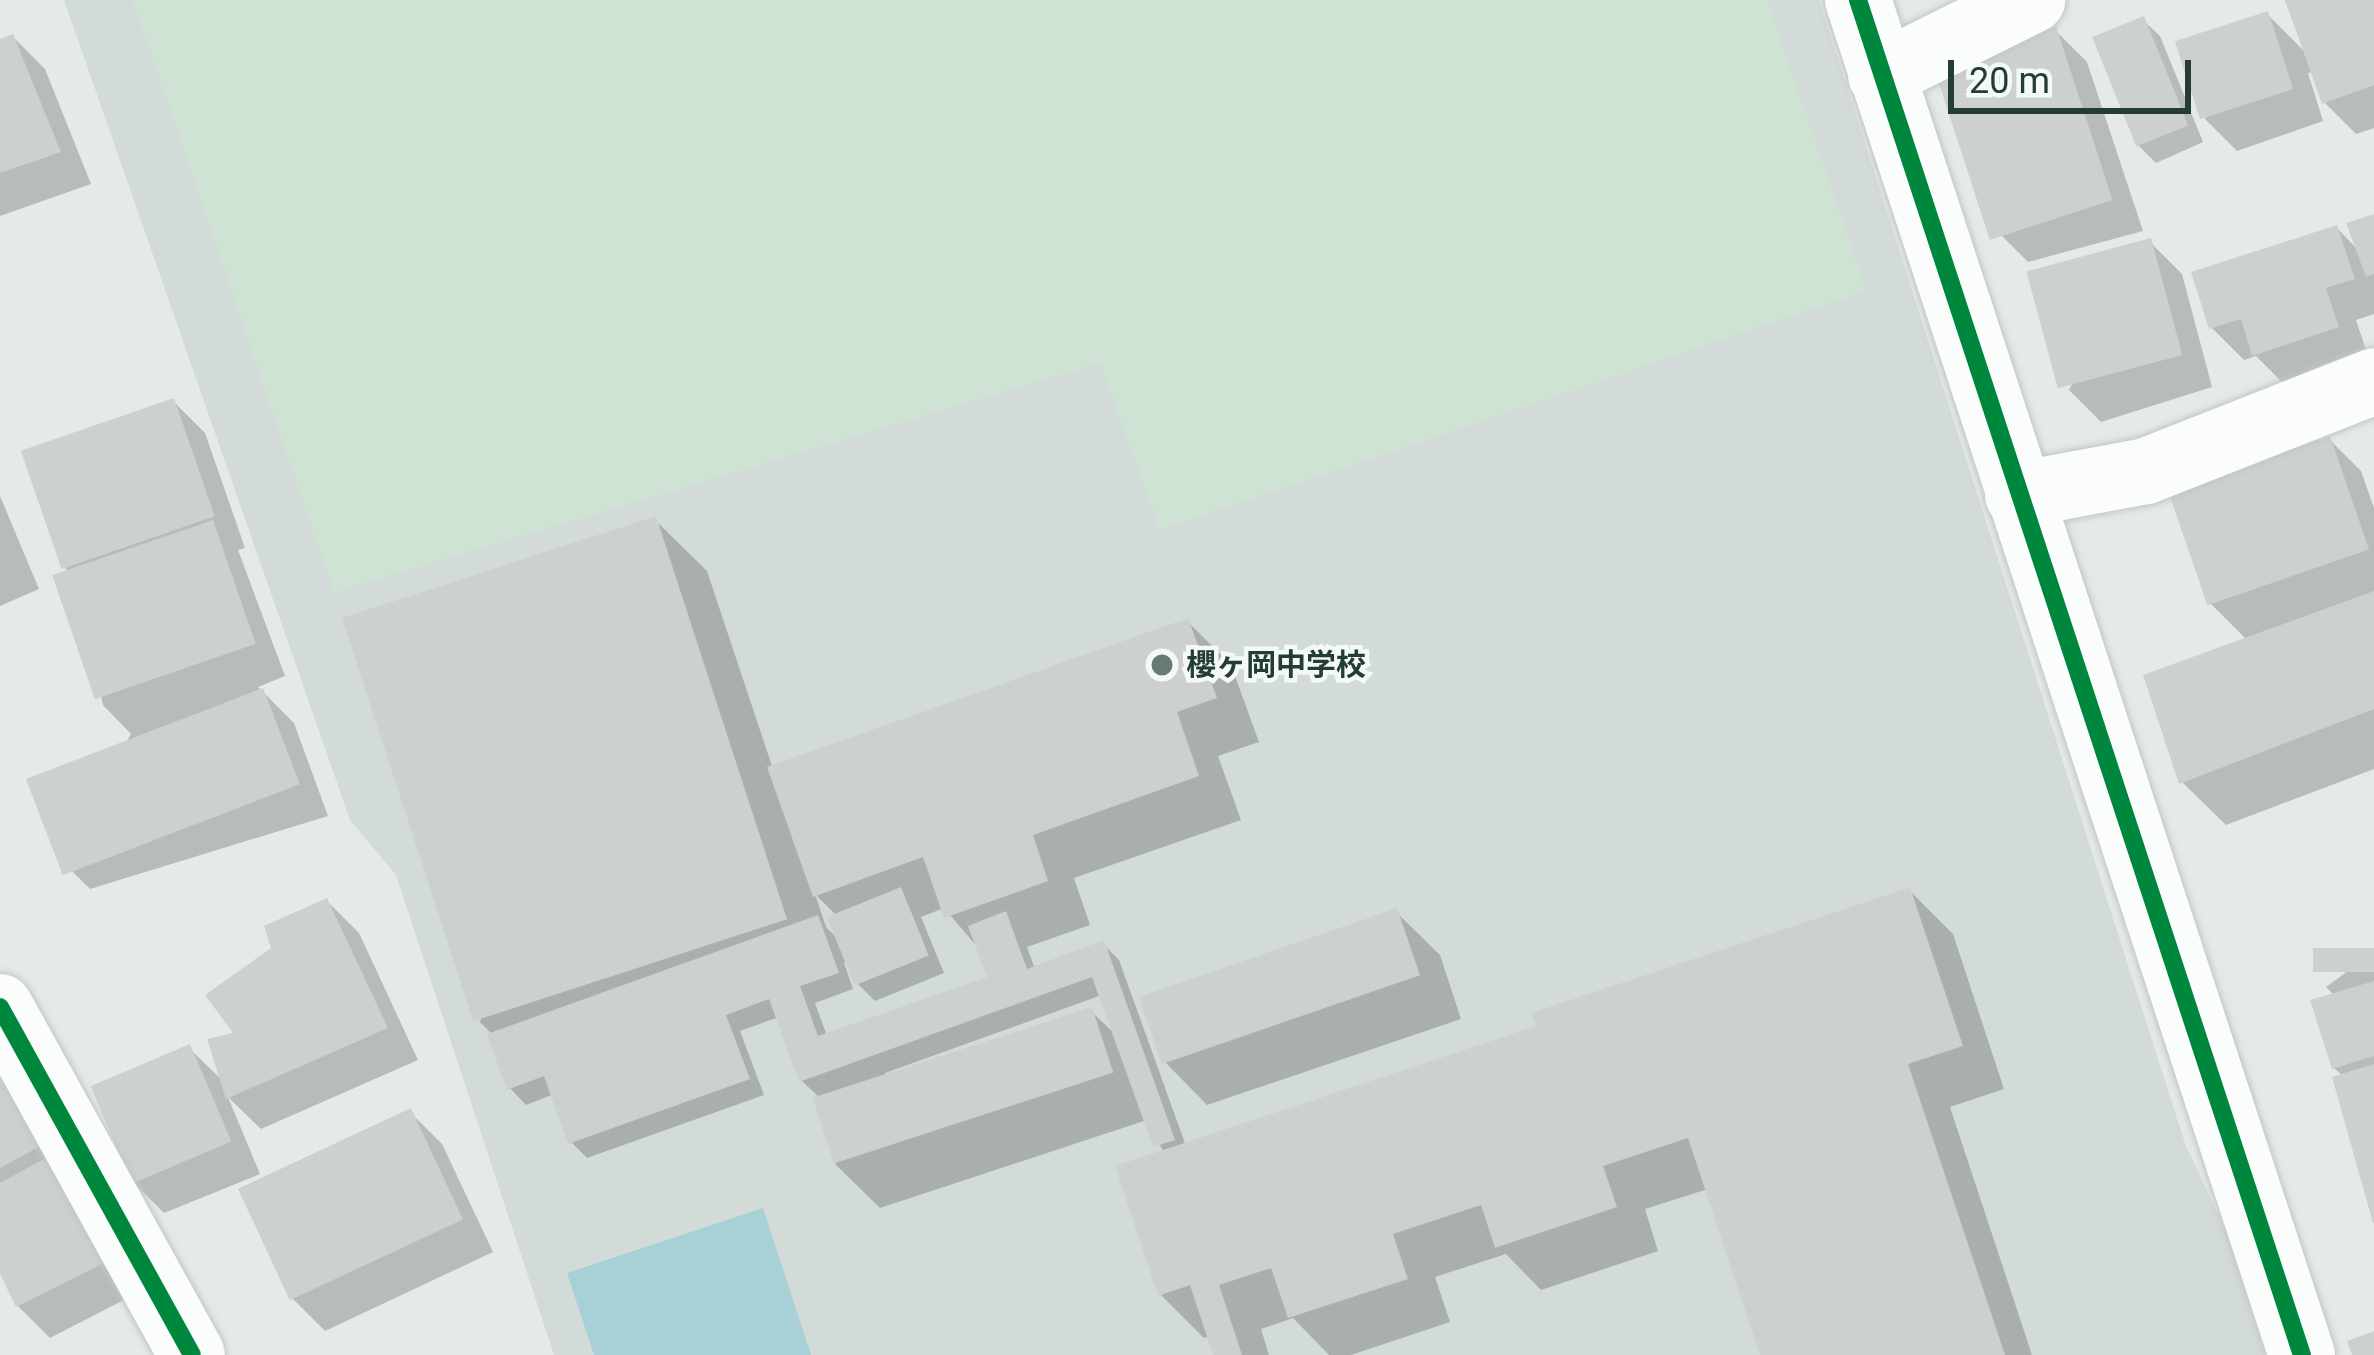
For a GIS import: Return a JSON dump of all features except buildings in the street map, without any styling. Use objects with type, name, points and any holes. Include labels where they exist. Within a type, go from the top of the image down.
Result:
[{"type":"street","points":[[1858,0],[2302,1355]]},
{"type":"street","points":[[1881,75],[2032,0]]},
{"type":"street","points":[[2018,494],[2146,471],[2374,381]]},
{"type":"street","points":[[0,1006],[192,1355]]},
{"type":"shaded area","name":"櫻ヶ岡中学校","points":[[64,0],[1819,0],[2186,1146],[2226,1231],[2265,1355],[554,1355],[396,875],[350,820]]},
{"type":"green space","points":[[133,0],[1767,0],[1866,291],[1160,530],[1100,363],[334,592]]},
{"type":"water","points":[[763,1208],[811,1355],[594,1355],[567,1273]]},
{"type":"cycle path","points":[[1858,0],[2302,1355]]},
{"type":"cycle path","points":[[0,1007],[192,1355]]},
{"type":"place","name":"櫻ヶ岡中学校","points":[[1162,665]]}]
